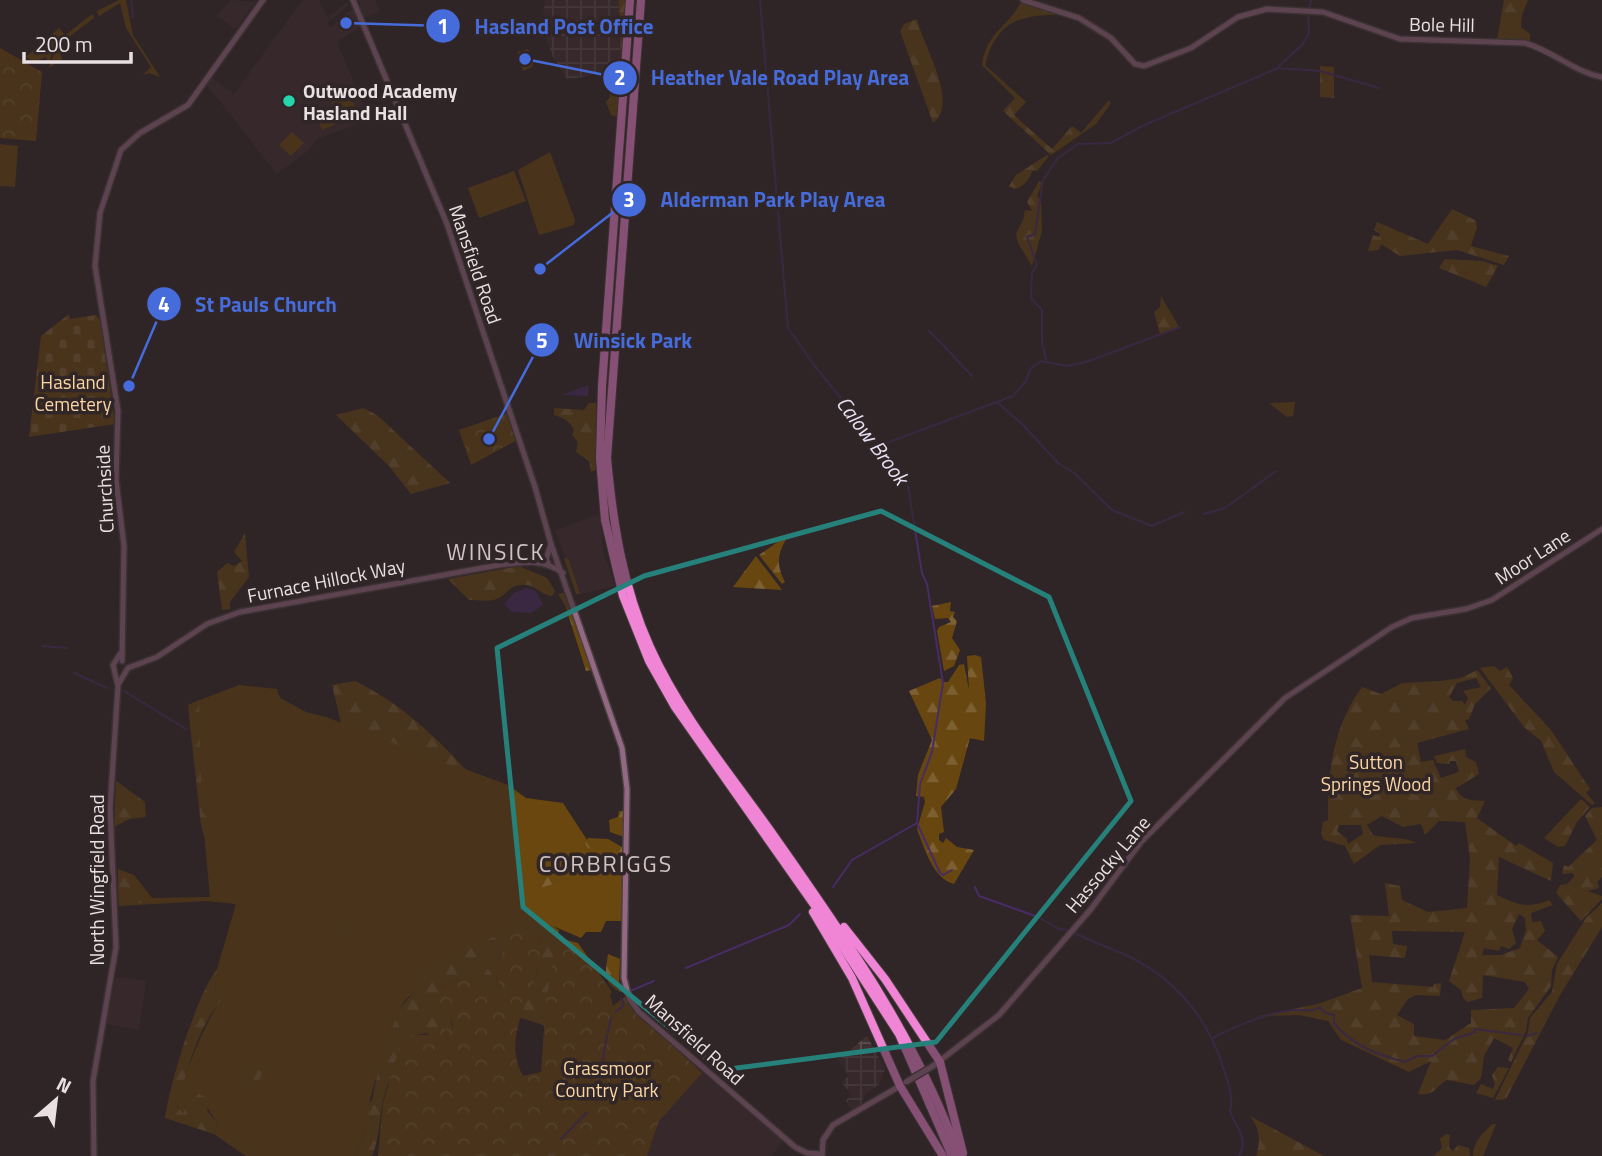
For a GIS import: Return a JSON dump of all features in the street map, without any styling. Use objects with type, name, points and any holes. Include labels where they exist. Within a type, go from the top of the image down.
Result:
[{"type":"highway","points":[[631,0],[602,386],[600,458],[605,520],[623,596],[649,661],[698,743],[858,968],[899,1034],[952,1156]]},
{"type":"highway","points":[[641,0],[607,458],[618,550],[628,587],[649,646],[680,704],[887,1001],[930,1083],[962,1156]]},
{"type":"highway","points":[[776,852],[852,978],[903,1084],[943,1156]]},
{"type":"highway","points":[[803,879],[879,971],[937,1064],[962,1156]]},
{"type":"main road","name":"Churchside","points":[[121,666],[125,613],[124,546],[116,480],[118,411],[95,267],[100,213],[115,160],[135,136],[188,105],[263,0]]},
{"type":"main road","name":"Mansfield Road","points":[[353,0],[447,224],[539,497],[551,544],[622,748],[626,770],[624,978],[629,998],[658,1030],[795,1147],[807,1153],[822,1155]]},
{"type":"main road","name":"Bole Hill","points":[[1023,0],[1079,18],[1111,38],[1135,64],[1152,65],[1166,60],[1223,26],[1253,11],[1267,9],[1309,12],[1347,19],[1400,39],[1525,43],[1545,50],[1585,74],[1602,77]]},
{"type":"main road","name":"Moor Lane","points":[[1477,605],[1492,600],[1602,529]]},
{"type":"main road","points":[[548,559],[551,544]]},
{"type":"main road","points":[[548,559],[557,556]]},
{"type":"main road","name":"Furnace Hillock Way","points":[[121,666],[134,665],[157,657],[207,624],[240,612],[488,566],[557,556]]},
{"type":"main road","points":[[548,559],[563,573]]},
{"type":"main road","name":"Hassocky Lane","points":[[822,1155],[823,1140],[834,1125],[937,1064],[999,1015],[1091,909],[1141,842],[1188,798],[1285,698],[1392,627],[1433,614],[1477,605]]},
{"type":"main road","name":"North Wingfield Road","points":[[94,1156],[93,1081],[116,947],[110,808],[121,666]]},
{"type":"highlighted area","points":[[881,511],[1049,597],[1131,801],[936,1042],[721,1070],[523,907],[497,648],[644,576]]},
{"type":"shaded area","points":[[231,0],[255,2],[235,29],[217,15]]},
{"type":"shaded area","name":"Outwood Academy Hasland Hall","points":[[303,0],[319,0],[328,18],[347,2],[349,5],[327,23],[330,28],[354,7],[356,11],[361,6],[359,0],[375,0],[380,11],[359,20],[361,26],[337,42],[369,120],[317,139],[308,151],[277,174],[207,85],[211,77],[234,94]]},
{"type":"shaded area","points":[[545,0],[619,0],[621,65],[567,79],[553,57],[542,26]]},
{"type":"shaded area","points":[[589,385],[588,396],[561,395]]},
{"type":"shaded area","points":[[599,514],[604,555],[615,586],[580,594],[555,531]]},
{"type":"shaded area","points":[[526,588],[536,591],[543,605],[531,613],[511,612],[504,604],[514,593]]},
{"type":"shaded area","points":[[116,977],[146,981],[139,1030],[106,1024]]},
{"type":"shaded area","points":[[867,1036],[885,1069],[879,1084],[864,1096],[861,1105],[852,1111],[846,1100],[852,1095],[841,1082],[849,1076],[838,1060]]},
{"type":"shaded area","points":[[702,1073],[783,1141],[771,1156],[647,1156],[659,1121]]},
{"type":"green space","points":[[119,0],[126,0],[133,35],[160,77],[149,73],[143,75],[151,67],[126,28],[120,3],[99,16],[97,11]]},
{"type":"green space","points":[[619,0],[626,0],[626,63],[621,118],[611,115],[606,102],[610,98],[609,89],[614,86],[607,68],[621,64]]},
{"type":"green space","points":[[1504,0],[1528,0],[1521,27],[1530,34],[1530,42],[1497,40]]},
{"type":"green space","points":[[1021,2],[1064,15],[1035,16],[1013,23],[996,38],[990,50],[985,65],[1026,102],[1014,115],[1052,149],[1072,126],[1081,133],[1109,100],[1111,103],[1096,124],[1051,155],[1003,111],[1015,98],[982,65],[988,45]]},
{"type":"green space","points":[[92,14],[94,18],[57,46],[62,59],[49,68],[58,41]]},
{"type":"green space","points":[[917,19],[941,88],[941,114],[933,123],[900,31],[904,24]]},
{"type":"green space","points":[[59,28],[64,34],[54,44],[49,64],[46,57],[34,62],[26,57]]},
{"type":"green space","points":[[0,48],[42,72],[36,141],[0,138]]},
{"type":"green space","points":[[528,49],[532,67],[523,71],[518,52]]},
{"type":"green space","points":[[1320,66],[1334,67],[1334,98],[1320,97]]},
{"type":"green space","points":[[346,86],[358,114],[322,130],[316,115],[333,107],[329,93]]},
{"type":"green space","points":[[292,132],[304,143],[291,156],[279,145]]},
{"type":"green space","points":[[0,144],[18,146],[15,187],[0,186]]},
{"type":"green space","points":[[550,152],[575,220],[574,225],[539,235],[518,170]]},
{"type":"green space","points":[[1049,156],[1037,171],[1032,171],[1023,185],[1014,189],[1009,186],[1016,175]]},
{"type":"green space","points":[[514,171],[526,201],[479,218],[468,188]]},
{"type":"green space","points":[[1039,181],[1042,182],[1037,197],[1041,198],[1042,231],[1032,266],[1018,243],[1016,234],[1025,210],[1032,211],[1027,202]]},
{"type":"green space","points":[[1452,209],[1475,220],[1477,227],[1471,246],[1509,256],[1504,265],[1457,250],[1400,256],[1381,244],[1379,250],[1368,251],[1373,235],[1379,237],[1380,234],[1374,230],[1377,222],[1428,244]]},
{"type":"green space","points":[[1445,259],[1483,261],[1498,266],[1486,287],[1439,268]]},
{"type":"green space","points":[[1161,296],[1179,327],[1160,334],[1154,312],[1160,307]]},
{"type":"green space","name":"Hasland Cemetery","points":[[69,314],[70,319],[96,315],[100,320],[115,424],[29,437],[41,336]]},
{"type":"green space","points":[[1295,402],[1293,416],[1287,417],[1269,403]]},
{"type":"green space","points":[[589,403],[596,403],[598,469],[591,472],[589,461],[576,452],[578,442],[572,435],[574,430],[566,420],[554,415],[554,408],[584,410]]},
{"type":"green space","points":[[363,408],[377,415],[450,483],[411,494],[389,466],[336,415]]},
{"type":"green space","points":[[508,413],[517,440],[471,465],[459,430]]},
{"type":"green space","points":[[245,533],[249,577],[230,602],[230,609],[222,610],[217,572],[227,563],[234,566],[242,561],[234,552]]},
{"type":"green space","points":[[789,534],[779,558],[785,582],[782,584],[759,555]]},
{"type":"green space","points":[[756,556],[782,590],[733,587]]},
{"type":"green space","points":[[564,558],[568,558],[580,594],[576,594]]},
{"type":"green space","points":[[519,566],[547,578],[555,591],[552,596],[521,585],[512,587],[495,600],[469,600],[448,579]]},
{"type":"green space","points":[[568,592],[593,670],[586,671],[565,605],[558,594]]},
{"type":"green space","points":[[951,602],[950,611],[955,612],[953,617],[957,621],[952,638],[960,650],[954,666],[944,671],[937,631],[939,627],[951,622],[948,618],[935,619],[932,606]]},
{"type":"green space","points":[[967,656],[981,657],[986,703],[984,741],[970,738],[956,789],[941,807],[944,832],[939,834],[939,840],[943,843],[946,838],[957,847],[974,850],[954,884],[940,876],[935,869],[917,829],[925,802],[924,797],[916,796],[918,775],[932,740],[909,691],[940,678],[943,682],[948,682],[959,665],[964,664],[969,690]]},
{"type":"green space","points":[[1494,666],[1500,671],[1507,667],[1513,678],[1509,685],[1551,730],[1590,789],[1586,793],[1595,803],[1592,805],[1554,772],[1541,741],[1524,727],[1480,668]]},
{"type":"green space","name":"Sutton Springs Wood","points":[[1477,670],[1491,688],[1475,704],[1469,719],[1465,720],[1469,729],[1417,743],[1421,762],[1433,760],[1441,778],[1459,772],[1456,761],[1450,761],[1449,764],[1437,763],[1434,756],[1465,749],[1466,757],[1476,762],[1479,774],[1456,788],[1464,798],[1485,801],[1477,818],[1516,846],[1519,843],[1553,863],[1551,881],[1499,857],[1497,895],[1523,905],[1549,900],[1553,905],[1531,913],[1532,922],[1541,921],[1545,931],[1537,940],[1558,957],[1552,970],[1551,986],[1528,1018],[1526,1031],[1511,1062],[1508,1060],[1513,1048],[1494,1038],[1484,1056],[1481,1078],[1474,1085],[1447,1080],[1431,1093],[1418,1094],[1431,1061],[1409,1072],[1341,1040],[1328,1021],[1299,1015],[1258,1016],[1318,1004],[1362,988],[1350,915],[1389,916],[1385,883],[1400,886],[1402,900],[1428,912],[1467,908],[1470,859],[1465,822],[1439,821],[1425,835],[1421,824],[1403,827],[1382,816],[1367,825],[1373,835],[1417,843],[1380,845],[1354,864],[1345,846],[1324,840],[1321,834],[1323,822],[1328,820],[1329,785],[1338,734],[1362,687],[1381,694],[1402,683],[1461,678]],"holes":[[[1476,678],[1481,687],[1463,691],[1468,698],[1465,705],[1462,701],[1453,701],[1449,697],[1457,683]],[[1339,825],[1361,825],[1363,834],[1348,844],[1347,839],[1337,831]],[[1519,914],[1525,918],[1526,930],[1520,948],[1501,955],[1482,955],[1484,948],[1499,951],[1501,946],[1509,949],[1516,943],[1512,929]],[[1392,931],[1465,932],[1449,981],[1461,990],[1463,998],[1468,1002],[1482,998],[1483,975],[1525,982],[1529,989],[1514,1008],[1471,1010],[1471,1023],[1445,1040],[1414,1036],[1414,1024],[1397,1015],[1408,999],[1416,995],[1440,996],[1441,983],[1434,984],[1433,987],[1372,982],[1369,955],[1405,958],[1407,946],[1393,944]]]},
{"type":"green space","points":[[355,681],[416,721],[468,772],[341,723],[332,685]]},
{"type":"green space","points":[[239,685],[277,689],[280,698],[306,712],[508,785],[526,798],[563,803],[591,846],[622,851],[622,921],[606,921],[601,932],[586,932],[581,938],[553,926],[522,924],[421,973],[415,979],[415,991],[402,1005],[385,1050],[372,1091],[365,1122],[366,1130],[355,1156],[246,1156],[214,1134],[217,1122],[198,1094],[189,1100],[183,1113],[178,1111],[182,1088],[194,1054],[221,1001],[215,993],[217,969],[236,904],[207,901],[119,906],[118,869],[134,875],[152,898],[210,897],[192,703]]},
{"type":"green space","points":[[199,700],[202,812],[209,819],[209,839],[204,836],[201,825],[188,705]]},
{"type":"green space","points":[[116,781],[145,802],[146,817],[129,819],[114,827]]},
{"type":"green space","points":[[1581,799],[1590,807],[1577,822],[1565,846],[1558,847],[1544,838]]},
{"type":"green space","points":[[1602,807],[1602,877],[1597,882],[1599,888],[1588,891],[1602,896],[1602,899],[1581,921],[1556,893],[1560,885],[1567,884],[1574,877],[1573,873],[1562,874],[1564,865],[1568,867],[1597,840],[1585,816],[1592,808]]},
{"type":"green space","points":[[619,811],[624,811],[624,837],[610,832],[609,820],[618,817]]},
{"type":"green space","points":[[588,838],[608,839],[622,847],[623,860],[611,863],[610,851],[588,848],[585,843]]},
{"type":"green space","points":[[551,867],[566,876],[567,880],[540,888],[539,878]]},
{"type":"green space","points":[[122,872],[133,878],[132,889],[142,903],[119,906],[118,874]]},
{"type":"green space","points":[[1602,903],[1602,927],[1560,995],[1506,1099],[1495,1100],[1528,1032],[1530,1018],[1552,992],[1557,964],[1586,918]]},
{"type":"green space","points":[[333,921],[357,929],[346,940]]},
{"type":"green space","points":[[522,923],[553,926],[559,930],[546,1026],[518,1017],[538,970],[541,934],[524,928],[502,950],[499,960],[486,967],[498,980],[505,1000],[464,979],[438,986],[453,1030],[415,1035],[388,1083],[372,1156],[355,1156],[366,1130],[362,1121],[365,1108],[372,1100],[381,1056],[400,1008],[415,991],[415,979],[421,973]]},
{"type":"green space","name":"Grassmoor Country Park","points":[[524,928],[541,934],[538,967],[516,1037],[517,1063],[523,1076],[541,1072],[546,1000],[558,938],[578,943],[612,992],[610,995],[613,1006],[626,996],[633,1009],[702,1073],[659,1121],[647,1156],[378,1156],[383,1103],[401,1041],[415,1035],[427,1035],[436,1028],[453,1029],[452,1021],[438,1013],[438,986],[473,977],[504,999],[498,980],[486,967],[486,959],[499,960],[507,939]]},
{"type":"green space","points":[[608,954],[620,959],[619,982],[624,990],[620,992],[607,980]]},
{"type":"green space","points":[[217,969],[215,993],[221,1001],[199,1038],[177,1108],[183,1113],[189,1100],[198,1094],[204,1096],[208,1112],[217,1122],[214,1134],[165,1118],[185,1040],[201,999]]},
{"type":"green space","points":[[251,1059],[257,1059],[264,1070],[258,1083],[249,1089],[239,1086],[240,1072],[246,1070]]},
{"type":"green space","points":[[1498,1067],[1509,1068],[1493,1098],[1476,1093],[1481,1084],[1493,1089],[1495,1084],[1492,1075]]},
{"type":"green space","points":[[1250,1116],[1324,1156],[1256,1156],[1259,1135]]},
{"type":"green space","points":[[1492,1124],[1496,1124],[1483,1156],[1473,1156],[1477,1142]]},
{"type":"green space","points":[[232,1131],[238,1133],[241,1141],[255,1152],[254,1156],[247,1156],[227,1143]]},
{"type":"green space","points":[[1446,1134],[1450,1135],[1449,1148],[1453,1151],[1458,1145],[1469,1148],[1470,1156],[1434,1156],[1442,1148],[1440,1139]]},
{"type":"waterway","points":[[131,0],[133,18]]},
{"type":"waterway","name":"Calow Brook","points":[[760,0],[788,328],[814,365],[907,480],[943,683],[932,752],[920,784],[917,823],[940,873],[943,875],[952,870]]},
{"type":"waterway","points":[[1309,9],[1311,0]]},
{"type":"waterway","points":[[1279,66],[1303,44],[1309,33],[1308,15]]},
{"type":"waterway","points":[[1046,360],[1042,342],[1042,310],[1031,298],[1032,273],[1037,265],[1027,237],[1035,234],[1043,180],[1058,158],[1078,144],[1111,143],[1142,126],[1278,68],[1320,71],[1379,88]]},
{"type":"waterway","points":[[881,445],[1013,396],[1026,381],[1030,369],[1041,361],[1067,366],[1086,362],[1180,327]]},
{"type":"waterway","points":[[929,331],[943,345]]},
{"type":"waterway","points":[[944,346],[972,376]]},
{"type":"waterway","points":[[998,403],[1023,425],[1058,463],[1074,473],[1112,510],[1152,526],[1184,512]]},
{"type":"waterway","points":[[1204,514],[1225,508],[1276,471]]},
{"type":"waterway","points":[[42,646],[67,648]]},
{"type":"waterway","points":[[74,673],[107,688]]},
{"type":"waterway","points":[[124,691],[186,729]]},
{"type":"waterway","points":[[833,887],[852,860],[917,823]]},
{"type":"waterway","name":"Calow Brook","points":[[975,887],[979,896],[1038,917],[1059,929],[1069,930]]},
{"type":"waterway","points":[[686,968],[789,925],[800,914]]},
{"type":"waterway","points":[[1073,932],[1148,967],[1189,1003],[1217,1049],[1228,1084],[1230,1112],[1242,1139],[1243,1145],[1238,1156]]},
{"type":"waterway","points":[[630,991],[654,981]]},
{"type":"waterway","points":[[615,1012],[624,1005],[621,998]]},
{"type":"waterway","points":[[1214,1037],[1273,1014],[1320,1007],[1325,1013],[1334,1015],[1334,1023],[1358,1044],[1405,1062],[1417,1056],[1432,1056],[1454,1039],[1475,1032],[1475,1029],[1521,1035]]},
{"type":"waterway","points":[[608,1032],[611,1018]]},
{"type":"waterway","points":[[1527,1036],[1537,1033]]},
{"type":"waterway","points":[[596,1101],[607,1035]]},
{"type":"waterway","points":[[561,1139],[587,1112]]},
{"type":"place","name":"Hasland Post Office","points":[[346,23]]},
{"type":"place","name":"Heather Vale Road Play Area","points":[[525,59]]},
{"type":"place","name":"Outwood Academy Hasland Hall","points":[[289,101]]},
{"type":"place","name":"Alderman Park Play Area","points":[[540,269]]},
{"type":"place","name":"St Pauls Church","points":[[129,386]]},
{"type":"place","name":"Winsick Park","points":[[489,439]]},
{"type":"district","name":"WINSICK","points":[[496,551]]},
{"type":"district","name":"CORBRIGGS","points":[[606,863]]}]
